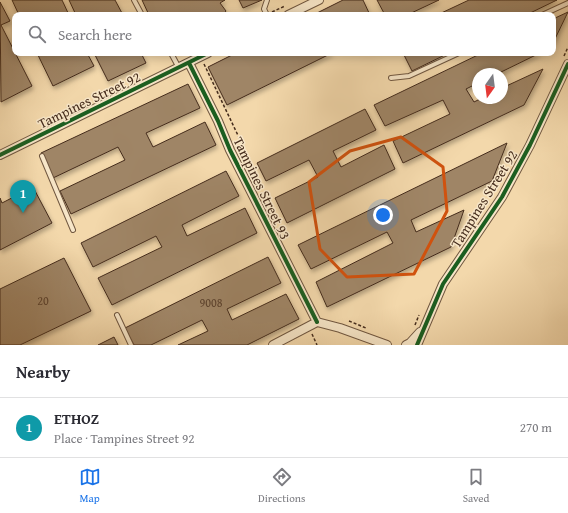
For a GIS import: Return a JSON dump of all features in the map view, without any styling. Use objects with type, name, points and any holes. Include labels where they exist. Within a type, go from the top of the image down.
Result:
[{"type":"street","points":[[294,12],[319,0]]},
{"type":"street","name":"Tampines Street 92","points":[[0,156],[202,56]]},
{"type":"street","name":"Tampines Street 93","points":[[188,63],[218,121],[230,150],[313,324]]},
{"type":"street","name":"Tampines Street 92","points":[[417,345],[443,284],[502,197],[530,145],[565,63]]},
{"type":"street","points":[[273,345],[313,324],[340,328],[387,345]]},
{"type":"street","name":"Tampines Street 92","points":[[406,345],[410,343],[424,327]]},
{"type":"street","points":[[358,335],[372,345]]},
{"type":"lane","points":[[134,0],[140,12]]},
{"type":"lane","points":[[266,12],[264,9],[267,0]]},
{"type":"lane","points":[[548,12],[568,3]]},
{"type":"lane","points":[[172,56],[179,68]]},
{"type":"lane","points":[[391,78],[409,76],[452,56]]},
{"type":"lane","points":[[42,156],[73,230]]},
{"type":"lane","points":[[117,315],[131,345]]},
{"type":"path","points":[[273,12],[285,6]]},
{"type":"path","points":[[565,63],[568,47]]},
{"type":"path","points":[[204,64],[244,148]]},
{"type":"path","points":[[415,326],[421,312]]},
{"type":"path","points":[[313,324],[317,345]]},
{"type":"highlighted area","points":[[401,137],[443,167],[447,211],[414,274],[347,277],[320,249],[309,182],[350,151]]},
{"type":"building","points":[[12,0],[62,0],[68,12],[18,12]]},
{"type":"building","points":[[69,0],[115,0],[121,12],[75,12]]},
{"type":"building","points":[[142,0],[225,0],[220,3],[226,11],[225,12],[148,12]]},
{"type":"building","points":[[239,0],[262,0],[243,8]]},
{"type":"building","points":[[343,0],[363,0],[369,12],[319,12]]},
{"type":"building","points":[[377,0],[439,0],[413,12],[383,12]]},
{"type":"building","points":[[469,0],[557,0],[532,12],[443,12]]},
{"type":"building","points":[[0,2],[10,21],[1,25],[12,47],[12,56],[17,56],[32,86],[1,102]]},
{"type":"building","points":[[568,12],[556,37],[556,18]]},
{"type":"building","points":[[38,56],[89,56],[94,66],[53,86]]},
{"type":"building","points":[[96,56],[142,56],[146,63],[108,81]]},
{"type":"building","points":[[230,56],[326,56],[227,105],[208,67]]},
{"type":"building","points":[[404,56],[443,56],[412,71]]},
{"type":"building","points":[[476,56],[534,56],[508,69],[472,68],[472,86],[466,89],[472,99],[472,104],[508,104],[508,85],[543,69],[524,105],[403,163],[393,141],[450,114],[443,100],[385,126],[374,105]]},
{"type":"building","points":[[188,84],[200,108],[146,133],[153,147],[205,122],[216,145],[71,214],[60,191],[125,160],[118,147],[53,178],[41,153]]},
{"type":"building","points":[[365,109],[376,130],[333,151],[341,167],[384,145],[395,169],[287,223],[275,198],[318,177],[309,160],[266,181],[257,163]]},
{"type":"building","points":[[507,143],[492,181],[411,220],[416,232],[464,210],[451,247],[327,307],[316,282],[393,243],[387,232],[311,269],[298,245]]},
{"type":"building","points":[[226,171],[239,196],[182,225],[187,236],[245,208],[257,233],[112,305],[98,278],[162,247],[156,236],[93,267],[81,243]]},
{"type":"building","points":[[33,187],[52,223],[0,250],[0,198],[2,203]]},
{"type":"building","points":[[268,257],[281,283],[227,309],[232,320],[286,294],[299,319],[247,345],[178,345],[208,331],[202,320],[151,345],[134,345],[125,328]]},
{"type":"building","points":[[64,258],[91,311],[20,345],[0,345],[0,289]]},
{"type":"building","points":[[114,337],[118,345],[98,345]]},
{"type":"cycle path","points":[[0,155],[202,56]]},
{"type":"cycle path","points":[[189,63],[218,121],[230,150],[317,322]]},
{"type":"cycle path","points":[[417,345],[443,284],[502,197],[530,145],[568,64]]},
{"type":"place","name":"ETHOZ","points":[[23,213]]}]
